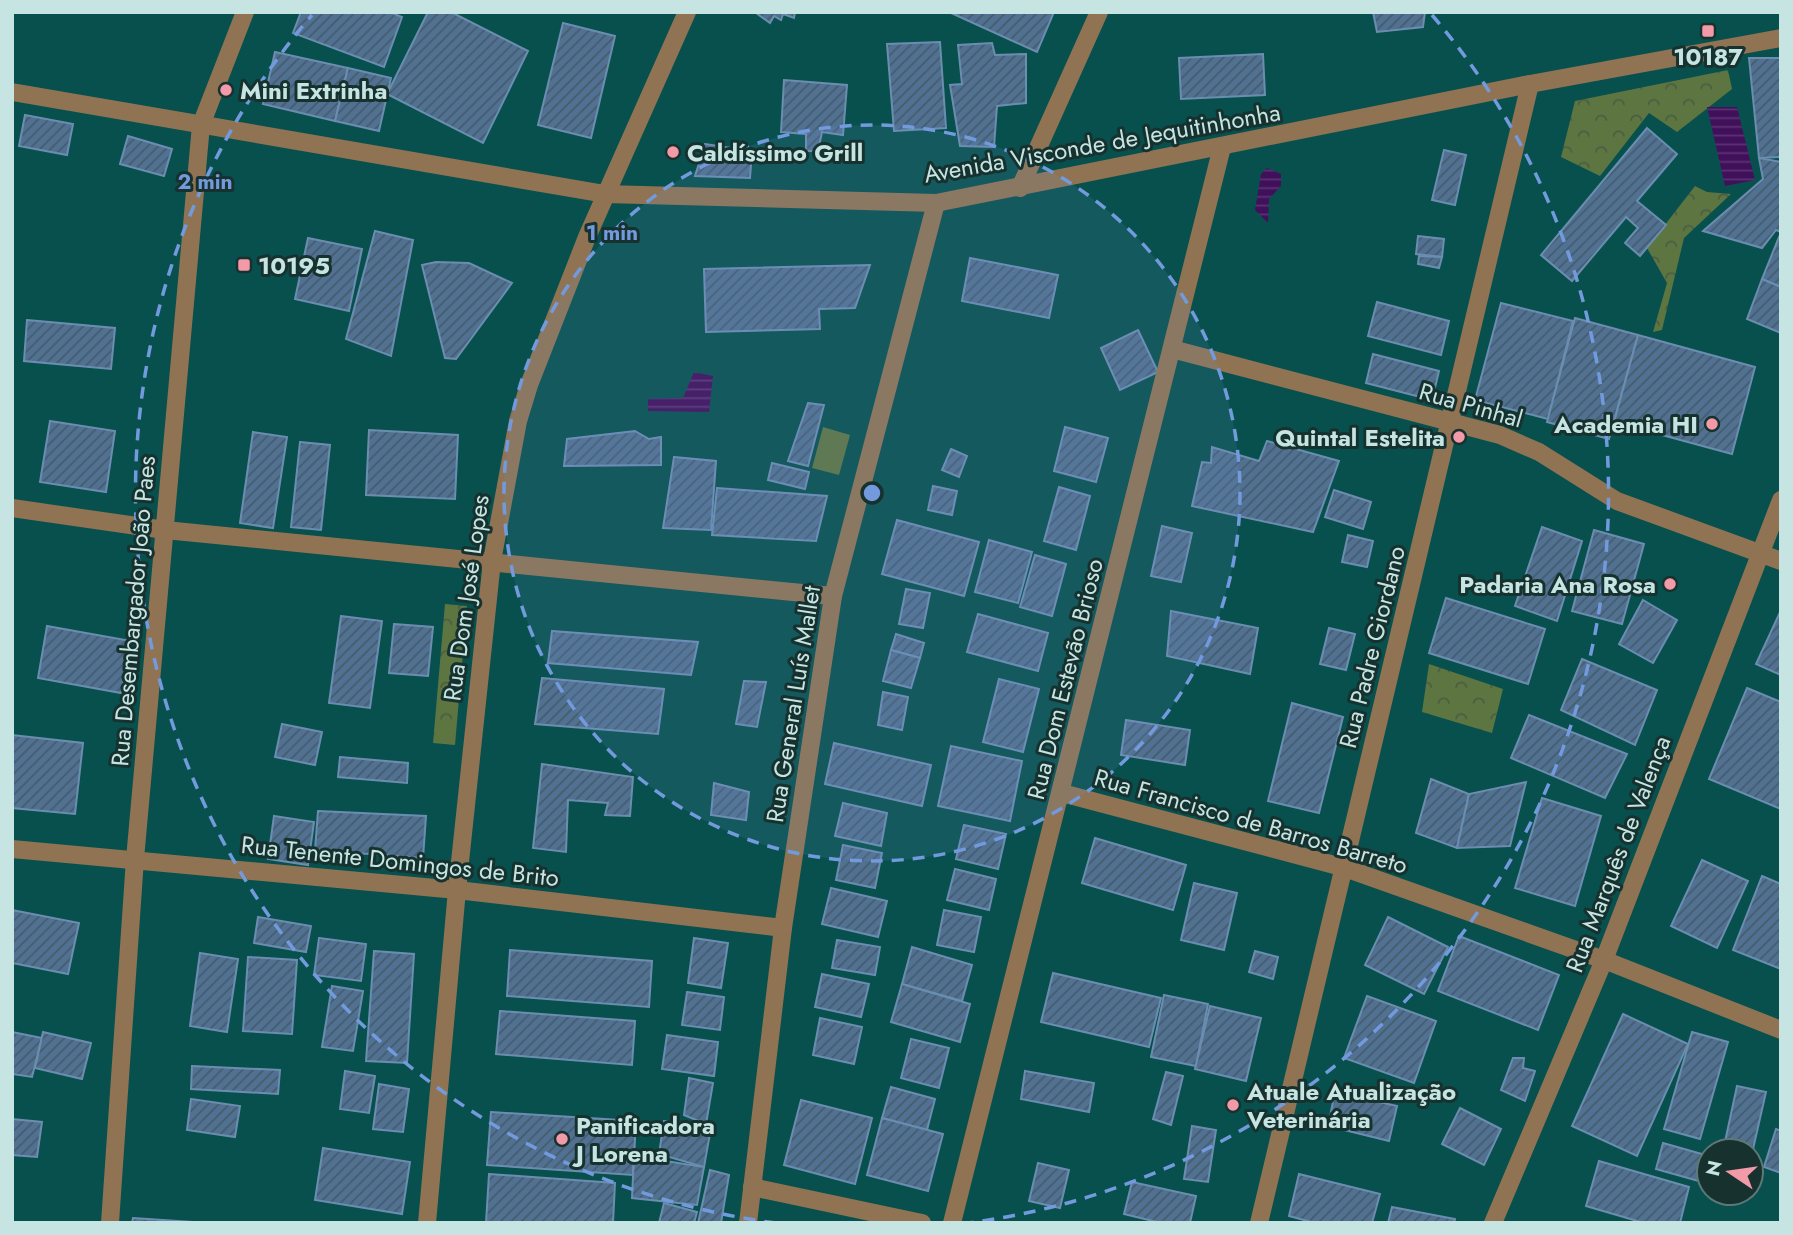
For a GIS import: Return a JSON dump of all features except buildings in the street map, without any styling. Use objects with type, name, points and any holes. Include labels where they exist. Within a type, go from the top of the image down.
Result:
[{"type":"street","name":"Rua Desembargador João Paes","points":[[110,1223],[135,859],[201,125],[245,12]]},
{"type":"street","name":"Rua Dom José Lopes","points":[[427,1223],[457,890],[492,561],[518,421],[529,385],[605,194],[687,12]]},
{"type":"street","points":[[1020,188],[1099,12]]},
{"type":"street","name":"Avenida Visconde de Jequitinhonha","points":[[12,92],[605,194],[936,203],[1530,84],[1781,38]]},
{"type":"street","name":"Rua Padre Giordano","points":[[1259,1223],[1342,867],[1453,424],[1530,84]]},
{"type":"street","name":"Rua Dom Estevão Brioso","points":[[953,1223],[1222,147]]},
{"type":"street","name":"Rua General Luís Mallet","points":[[748,1223],[783,928],[833,596],[936,203]]},
{"type":"street","name":"Rua Pinhal","points":[[1172,349],[1500,435],[1539,452],[1617,501],[1781,561]]},
{"type":"street","name":"Rua Marquês de Valença","points":[[1493,1223],[1604,960],[1781,500]]},
{"type":"street","points":[[12,508],[165,530],[833,596]]},
{"type":"street","name":"Rua Francisco de Barros Barreto","points":[[1062,793],[1342,867],[1604,960],[1781,1030]]},
{"type":"street","name":"Rua Tenente Domingos de Brito","points":[[12,849],[457,890],[783,928]]},
{"type":"street","points":[[752,1187],[922,1223]]},
{"type":"green space","points":[[1728,70],[1732,89],[1677,132],[1649,113],[1600,176],[1561,157],[1575,101]]},
{"type":"green space","points":[[1695,186],[1707,192],[1731,194],[1684,238],[1662,330],[1653,332],[1667,283],[1647,248]]},
{"type":"green space","points":[[823,427],[850,435],[839,475],[812,468]]},
{"type":"green space","points":[[445,604],[467,606],[455,745],[433,743]]},
{"type":"green space","points":[[1429,664],[1503,689],[1492,733],[1422,712]]},
{"type":"shaded area","points":[[1707,107],[1737,107],[1755,180],[1725,186]]},
{"type":"shaded area","points":[[1267,168],[1281,174],[1281,186],[1269,199],[1268,223],[1255,210],[1261,174]]},
{"type":"shaded area","points":[[694,372],[713,376],[709,412],[648,411],[648,399],[683,398]]},
{"type":"place","name":"10187","points":[[1708,31]]},
{"type":"place","name":"Mini Extrinha","points":[[226,90]]},
{"type":"place","name":"Caldíssimo Grill","points":[[673,152]]},
{"type":"place","name":"10195","points":[[244,265]]},
{"type":"place","name":"Academia HI","points":[[1712,424]]},
{"type":"place","name":"Quintal Estelita","points":[[1459,437]]},
{"type":"place","name":"Padaria Ana Rosa","points":[[1670,584]]},
{"type":"place","name":"Atuale Atualização Veterinária","points":[[1233,1105]]},
{"type":"place","name":"Panificadora J Lorena","points":[[562,1139]]}]
